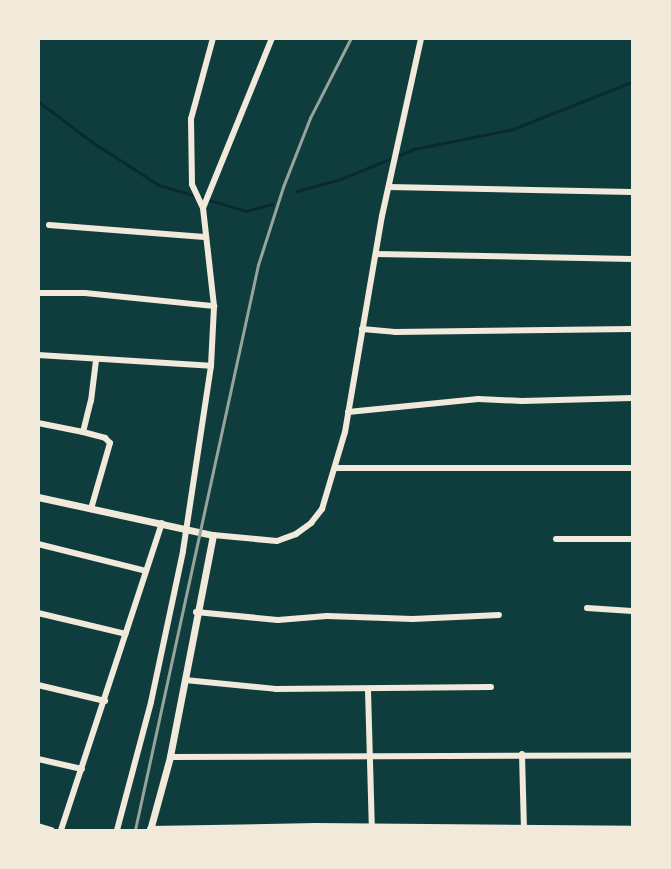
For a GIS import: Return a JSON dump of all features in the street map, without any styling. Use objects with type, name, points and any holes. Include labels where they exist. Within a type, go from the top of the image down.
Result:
[{"type":"street","points":[[117,831],[151,702],[186,528],[211,366],[214,306],[203,208],[192,184],[191,119],[213,38]]},
{"type":"street","points":[[203,208],[272,38]]},
{"type":"street","points":[[38,497],[213,535],[262,541],[277,541],[296,534],[311,523],[322,509],[336,468],[389,187],[421,38]]},
{"type":"street","points":[[389,187],[632,192]]},
{"type":"street","points":[[48,225],[205,237]]},
{"type":"street","points":[[376,254],[632,259]]},
{"type":"street","points":[[38,293],[85,293],[214,306]]},
{"type":"street","points":[[362,330],[395,332],[632,329]]},
{"type":"street","points":[[38,355],[211,366]]},
{"type":"street","points":[[83,432],[91,401],[96,360]]},
{"type":"street","points":[[348,412],[478,399],[522,401],[632,397]]},
{"type":"street","points":[[38,423],[105,438],[110,443],[91,509]]},
{"type":"street","points":[[336,468],[632,468]]},
{"type":"street","points":[[61,831],[162,523]]},
{"type":"street","points":[[213,535],[170,757],[150,830],[632,829]]},
{"type":"street","points":[[556,539],[632,539]]},
{"type":"street","points":[[38,544],[146,571]]},
{"type":"street","points":[[587,608],[632,611]]},
{"type":"street","points":[[196,612],[278,620],[327,616],[413,619],[499,615]]},
{"type":"street","points":[[38,613],[126,634]]},
{"type":"street","points":[[185,680],[276,689],[491,687]]},
{"type":"street","points":[[38,685],[105,701]]},
{"type":"street","points":[[368,690],[372,829]]},
{"type":"street","points":[[522,754],[524,829]]},
{"type":"street","points":[[170,757],[632,755]]},
{"type":"street","points":[[38,759],[82,769]]},
{"type":"street","points":[[38,826],[51,831]]},
{"type":"waterway","points":[[297,191],[341,179],[414,149],[513,129],[632,82]]},
{"type":"waterway","points":[[38,101],[91,141],[159,185],[246,211],[272,204]]},
{"type":"railway","points":[[135,830],[258,265],[283,187],[310,118],[351,38]]}]
